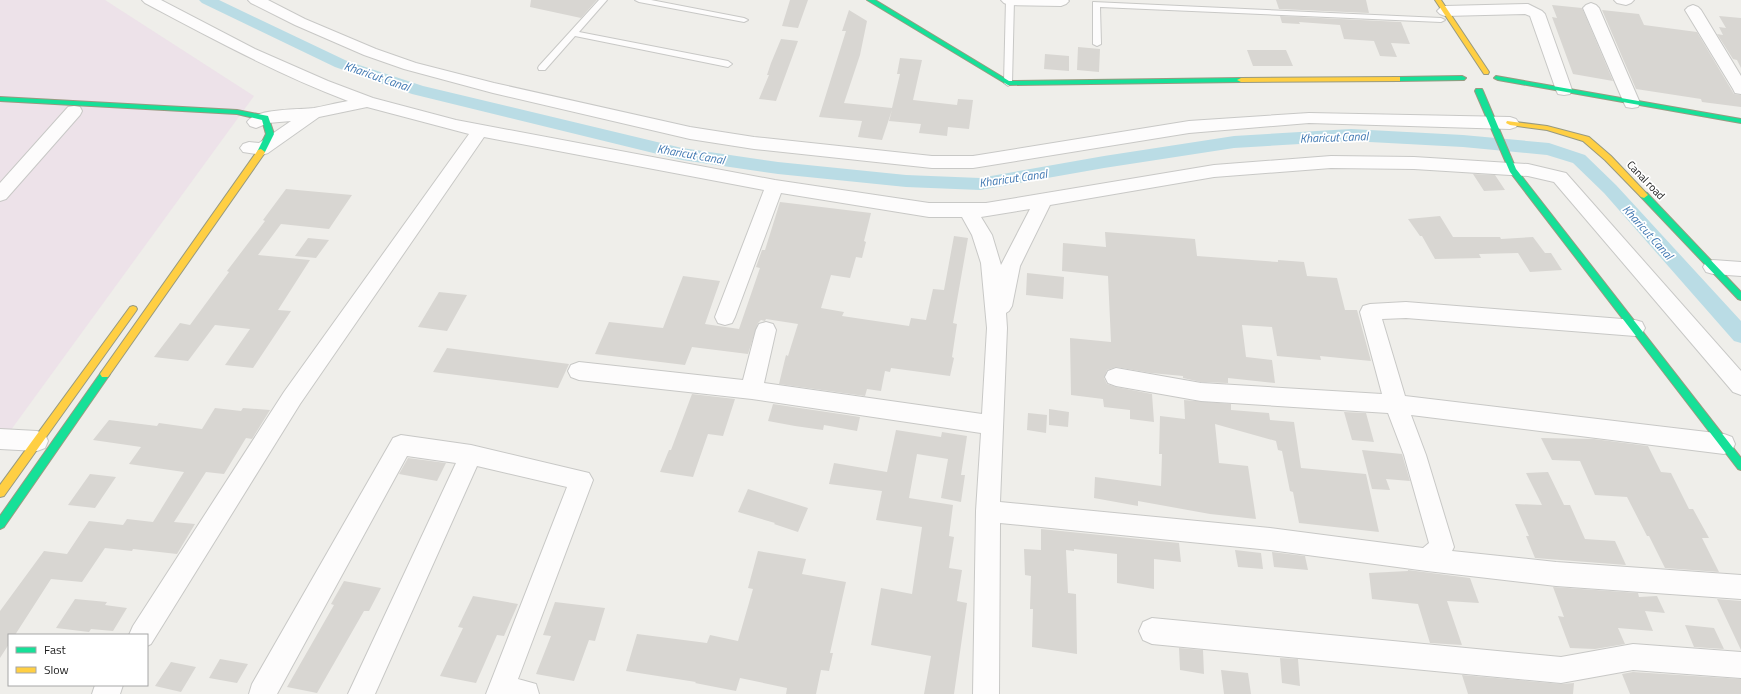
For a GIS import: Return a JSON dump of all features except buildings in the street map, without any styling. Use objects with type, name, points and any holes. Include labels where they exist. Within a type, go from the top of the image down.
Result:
[{"type":"street","points":[[150,0],[249,52],[367,102],[479,132],[775,186],[929,210],[986,210],[1214,171],[1331,162],[1414,162],[1522,169],[1560,177],[1741,386]]},
{"type":"street","points":[[256,0],[300,22],[370,52],[410,66],[493,88],[690,133],[754,143],[932,162],[973,162],[1189,127],[1308,118],[1394,119],[1503,123]]},
{"type":"street","points":[[870,0],[1008,83],[1470,86],[1497,91],[1501,82],[1498,78]]},
{"type":"street","points":[[1009,0],[1061,1]]},
{"type":"street","points":[[1428,0],[1441,10],[1486,72]]},
{"type":"street","points":[[1591,8],[1632,102]]},
{"type":"street","points":[[1441,10],[1452,38]]},
{"type":"street","points":[[1441,10],[1528,10],[1537,14],[1564,90]]},
{"type":"street","points":[[1693,10],[1741,89]]},
{"type":"street","points":[[1741,121],[1656,110],[1632,102],[1498,78],[1486,72],[1471,70],[1465,72],[1470,86],[1503,123],[1522,169],[1635,328],[1741,466]]},
{"type":"street","points":[[256,137],[314,113],[342,92]]},
{"type":"street","points":[[0,99],[237,112],[256,137]]},
{"type":"street","points":[[256,137],[314,113],[367,102]]},
{"type":"street","points":[[0,108],[234,118],[256,137]]},
{"type":"street","points":[[0,195],[74,111]]},
{"type":"street","name":"Canal road","points":[[1503,123],[1547,128],[1586,139],[1608,158],[1741,297]]},
{"type":"street","points":[[143,634],[292,398],[479,132]]},
{"type":"street","points":[[0,524],[243,179],[256,137]]},
{"type":"street","points":[[725,316],[775,186]]},
{"type":"street","points":[[986,694],[988,511],[998,328],[1010,266],[1043,201]]},
{"type":"street","points":[[968,210],[982,235],[992,264],[998,328]]},
{"type":"street","points":[[1713,267],[1741,269]]},
{"type":"street","points":[[0,493],[139,300]]},
{"type":"street","points":[[1426,560],[1442,547],[1415,455],[1396,404],[1370,312],[1406,310],[1635,328]]},
{"type":"street","points":[[752,390],[766,330]]},
{"type":"street","points":[[579,371],[752,390],[993,425]]},
{"type":"street","points":[[1116,377],[1201,392],[1396,404],[1724,444]]},
{"type":"street","points":[[0,439],[37,441]]},
{"type":"street","points":[[262,694],[401,445],[471,455],[581,480],[509,692]]},
{"type":"street","points":[[362,694],[471,455]]},
{"type":"street","points":[[988,511],[1270,539],[1426,560],[1556,574],[1741,587]]},
{"type":"street","points":[[1152,632],[1561,670],[1633,657],[1741,666]]},
{"type":"lane","points":[[542,68],[603,0]]},
{"type":"lane","points":[[639,0],[744,20]]},
{"type":"lane","points":[[1008,83],[1009,0]]},
{"type":"lane","points":[[1097,44],[1096,4],[1441,10]]},
{"type":"lane","points":[[573,33],[728,64]]},
{"type":"shaded area","points":[[0,0],[105,0],[254,96],[0,445]]},
{"type":"waterway","name":"Kharicut Canal","points":[[207,0],[341,64],[418,90],[682,154],[778,168],[906,181],[980,184],[1104,162],[1234,142],[1351,135],[1463,141],[1549,149],[1579,159],[1610,189],[1741,335]]},
{"type":"traffic: fast","points":[[870,0],[1008,83],[1241,80]]},
{"type":"traffic: fast","points":[[1398,79],[1462,78]]},
{"type":"traffic: fast","points":[[1498,78],[1741,121]]},
{"type":"traffic: fast","points":[[1479,91],[1513,170],[1741,466]]},
{"type":"traffic: fast","points":[[0,99],[237,112],[265,118],[270,134],[261,152]]},
{"type":"traffic: fast","points":[[1644,195],[1741,297]]},
{"type":"traffic: fast","points":[[0,524],[105,374]]},
{"type":"traffic: slow","points":[[1438,0],[1486,72]]},
{"type":"traffic: slow","points":[[1241,80],[1398,79]]},
{"type":"traffic: slow","points":[[1510,123],[1547,128],[1586,139],[1608,158],[1644,195]]},
{"type":"traffic: slow","points":[[105,374],[261,152]]},
{"type":"traffic: slow","points":[[0,493],[133,309]]}]
